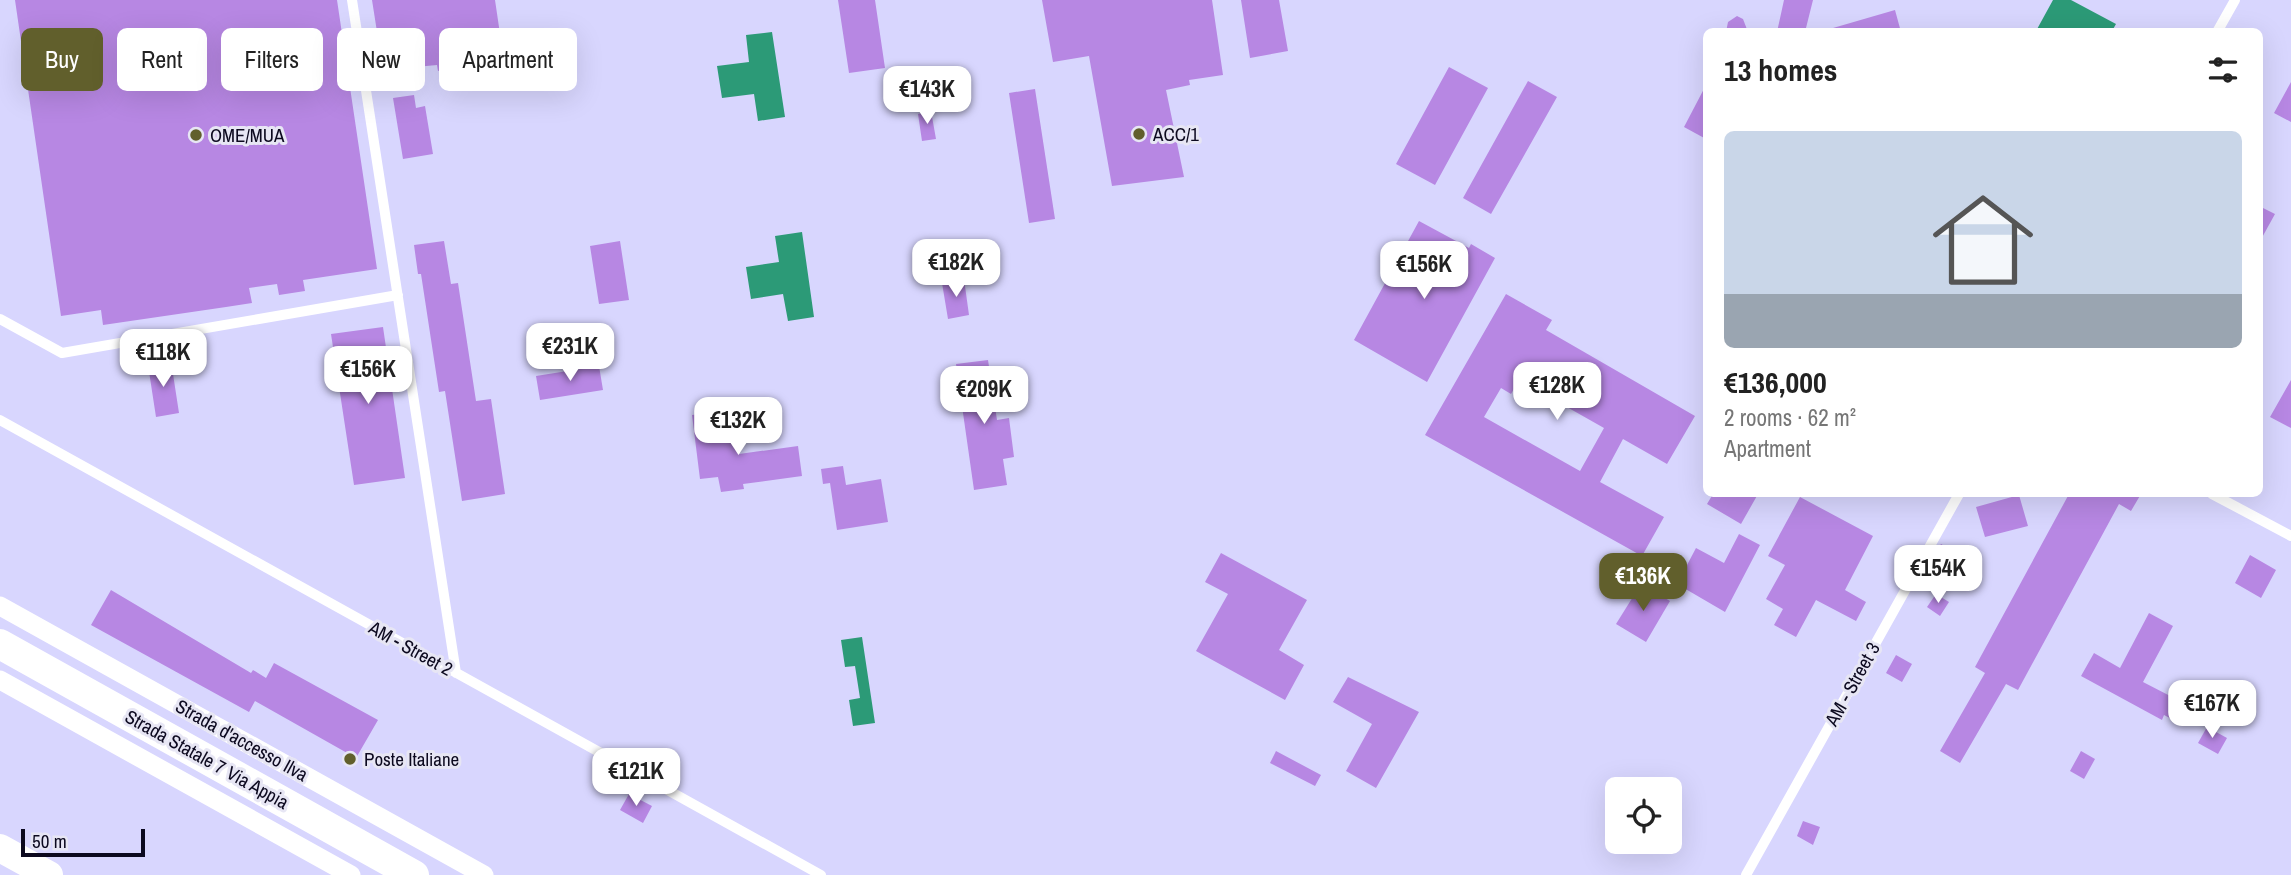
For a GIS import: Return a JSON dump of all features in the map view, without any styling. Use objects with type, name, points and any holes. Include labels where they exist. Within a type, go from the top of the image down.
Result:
[{"type":"main road","name":"Strada Statale 7 Via Appia","points":[[0,644],[414,875]]},
{"type":"street","name":"Strada d'accesso Ilva","points":[[0,606],[484,875]]},
{"type":"street","points":[[0,680],[351,875]]},
{"type":"street","points":[[0,848],[49,875]]},
{"type":"lane","points":[[352,0],[456,673]]},
{"type":"lane","points":[[2219,28],[2235,0]]},
{"type":"lane","points":[[0,319],[62,354],[398,295]]},
{"type":"lane","name":"AM - Street 2","points":[[0,421],[821,875]]},
{"type":"lane","name":"AM - Street 3","points":[[1746,875],[1957,497]]},
{"type":"lane","points":[[2218,497],[2291,536]]},
{"type":"shaded area","points":[[2053,0],[2071,0],[2116,24],[2114,28],[2038,28]]},
{"type":"shaded area","points":[[772,32],[785,117],[758,121],[754,94],[722,98],[717,66],[749,62],[746,35]]},
{"type":"shaded area","points":[[802,232],[814,317],[788,321],[783,294],[751,299],[746,267],[779,262],[775,236]]},
{"type":"shaded area","points":[[862,637],[875,723],[853,726],[849,700],[860,698],[855,666],[845,667],[841,640]]},
{"type":"building","name":"OME/MUA","points":[[15,0],[337,0],[341,28],[337,28],[337,91],[351,91],[377,269],[303,280],[305,291],[279,295],[277,284],[249,288],[252,303],[226,307],[103,325],[101,310],[61,316],[28,91],[103,91],[103,28],[21,28],[21,41]]},
{"type":"building","points":[[372,0],[495,0],[499,28],[439,28],[438,71],[437,65],[425,66],[425,28],[376,28]]},
{"type":"building","points":[[838,0],[875,0],[885,68],[849,73]]},
{"type":"building","name":"ACC/1","points":[[1042,0],[1212,0],[1223,75],[1189,80],[1190,85],[1166,90],[1184,177],[1112,186],[1089,56],[1053,62]]},
{"type":"building","points":[[1241,0],[1279,0],[1288,51],[1250,58]]},
{"type":"building","points":[[1784,0],[1813,0],[1806,28],[1778,28]]},
{"type":"building","points":[[1895,10],[1900,28],[1833,28]]},
{"type":"building","points":[[1737,16],[1743,19],[1746,28],[1727,28],[1728,22]]},
{"type":"building","points":[[1449,67],[1488,88],[1435,185],[1396,164]]},
{"type":"building","points":[[1528,81],[1557,97],[1491,214],[1463,198]]},
{"type":"building","points":[[2291,82],[2291,122],[2274,113]]},
{"type":"building","points":[[1035,89],[1055,219],[1029,223],[1009,93]]},
{"type":"building","points":[[1703,91],[1703,137],[1684,127]]},
{"type":"building","points":[[414,95],[416,108],[425,106],[433,154],[403,159],[393,98]]},
{"type":"building","points":[[931,111],[936,139],[922,141],[918,114]]},
{"type":"building","points":[[2263,208],[2275,214],[2263,236]]},
{"type":"building","points":[[1419,221],[1469,248],[1471,244],[1495,258],[1427,382],[1354,340]]},
{"type":"building","points":[[444,241],[451,284],[458,283],[476,401],[491,399],[505,494],[462,501],[445,391],[439,392],[414,245]]},
{"type":"building","points":[[620,241],[629,300],[599,304],[590,246]]},
{"type":"building","points":[[964,279],[969,315],[948,319],[942,283]]},
{"type":"building","points":[[1506,294],[1552,320],[1546,330],[1695,416],[1667,464],[1623,439],[1600,482],[1664,517],[1642,556],[1425,435]],"holes":[[[1519,380],[1604,428],[1580,471],[1484,417],[1501,388],[1511,394]]]},
{"type":"building","points":[[383,327],[405,478],[354,485],[331,334]]},
{"type":"building","points":[[988,360],[997,420],[1009,418],[1014,457],[1003,459],[1007,485],[974,490],[956,364]]},
{"type":"building","points":[[171,361],[179,413],[156,417],[148,365]]},
{"type":"building","points":[[599,366],[603,390],[540,400],[536,376]]},
{"type":"building","points":[[2291,380],[2291,428],[2270,417]]},
{"type":"building","points":[[716,412],[718,427],[735,425],[739,454],[798,446],[802,476],[743,484],[744,489],[721,492],[718,477],[700,479],[692,415]]},
{"type":"building","points":[[843,466],[846,485],[881,479],[888,522],[837,530],[830,483],[823,484],[821,469]]},
{"type":"building","points":[[1711,497],[1756,497],[1741,524],[1707,504]]},
{"type":"building","points":[[1800,497],[1873,536],[1845,590],[1866,602],[1856,621],[1816,600],[1796,637],[1774,625],[1783,609],[1766,599],[1785,565],[1768,556]]},
{"type":"building","points":[[2020,497],[2028,526],[1985,537],[1976,507]]},
{"type":"building","points":[[2067,497],[2139,497],[2131,511],[2119,504],[2018,690],[2006,684],[1960,763],[1940,751],[1985,673],[1975,667]]},
{"type":"building","points":[[1739,534],[1760,545],[1725,612],[1677,584],[1696,548],[1724,563]]},
{"type":"building","points":[[1941,544],[1958,554],[1948,574],[1930,564]]},
{"type":"building","points":[[1221,553],[1307,600],[1279,650],[1304,665],[1285,700],[1196,651],[1228,594],[1205,582]]},
{"type":"building","points":[[2250,555],[2276,570],[2261,598],[2235,583]]},
{"type":"building","points":[[1641,584],[1670,601],[1646,642],[1616,624]]},
{"type":"building","points":[[111,590],[251,673],[253,670],[266,678],[274,663],[378,720],[356,758],[255,701],[249,712],[91,625]]},
{"type":"building","points":[[1936,594],[1949,602],[1940,616],[1927,607]]},
{"type":"building","points":[[2149,613],[2173,626],[2143,682],[2174,698],[2171,702],[2192,714],[2185,726],[2164,715],[2162,720],[2081,676],[2094,653],[2120,668]]},
{"type":"building","points":[[1896,655],[1912,664],[1902,682],[1886,673]]},
{"type":"building","points":[[1348,677],[1419,712],[1376,788],[1346,771],[1372,724],[1333,702]]},
{"type":"building","points":[[2207,727],[2227,738],[2218,754],[2198,743]]},
{"type":"building","points":[[1276,751],[1321,775],[1315,786],[1270,763]]},
{"type":"building","points":[[2081,751],[2095,759],[2084,779],[2070,771]]},
{"type":"building","points":[[629,794],[652,806],[643,823],[620,810]]},
{"type":"building","points":[[1803,821],[1820,827],[1813,845],[1797,836]]},
{"type":"place","name":"ACC/1","points":[[1139,134]]},
{"type":"place","name":"OME/MUA","points":[[196,135]]},
{"type":"place","name":"Poste Italiane","points":[[350,759]]}]
